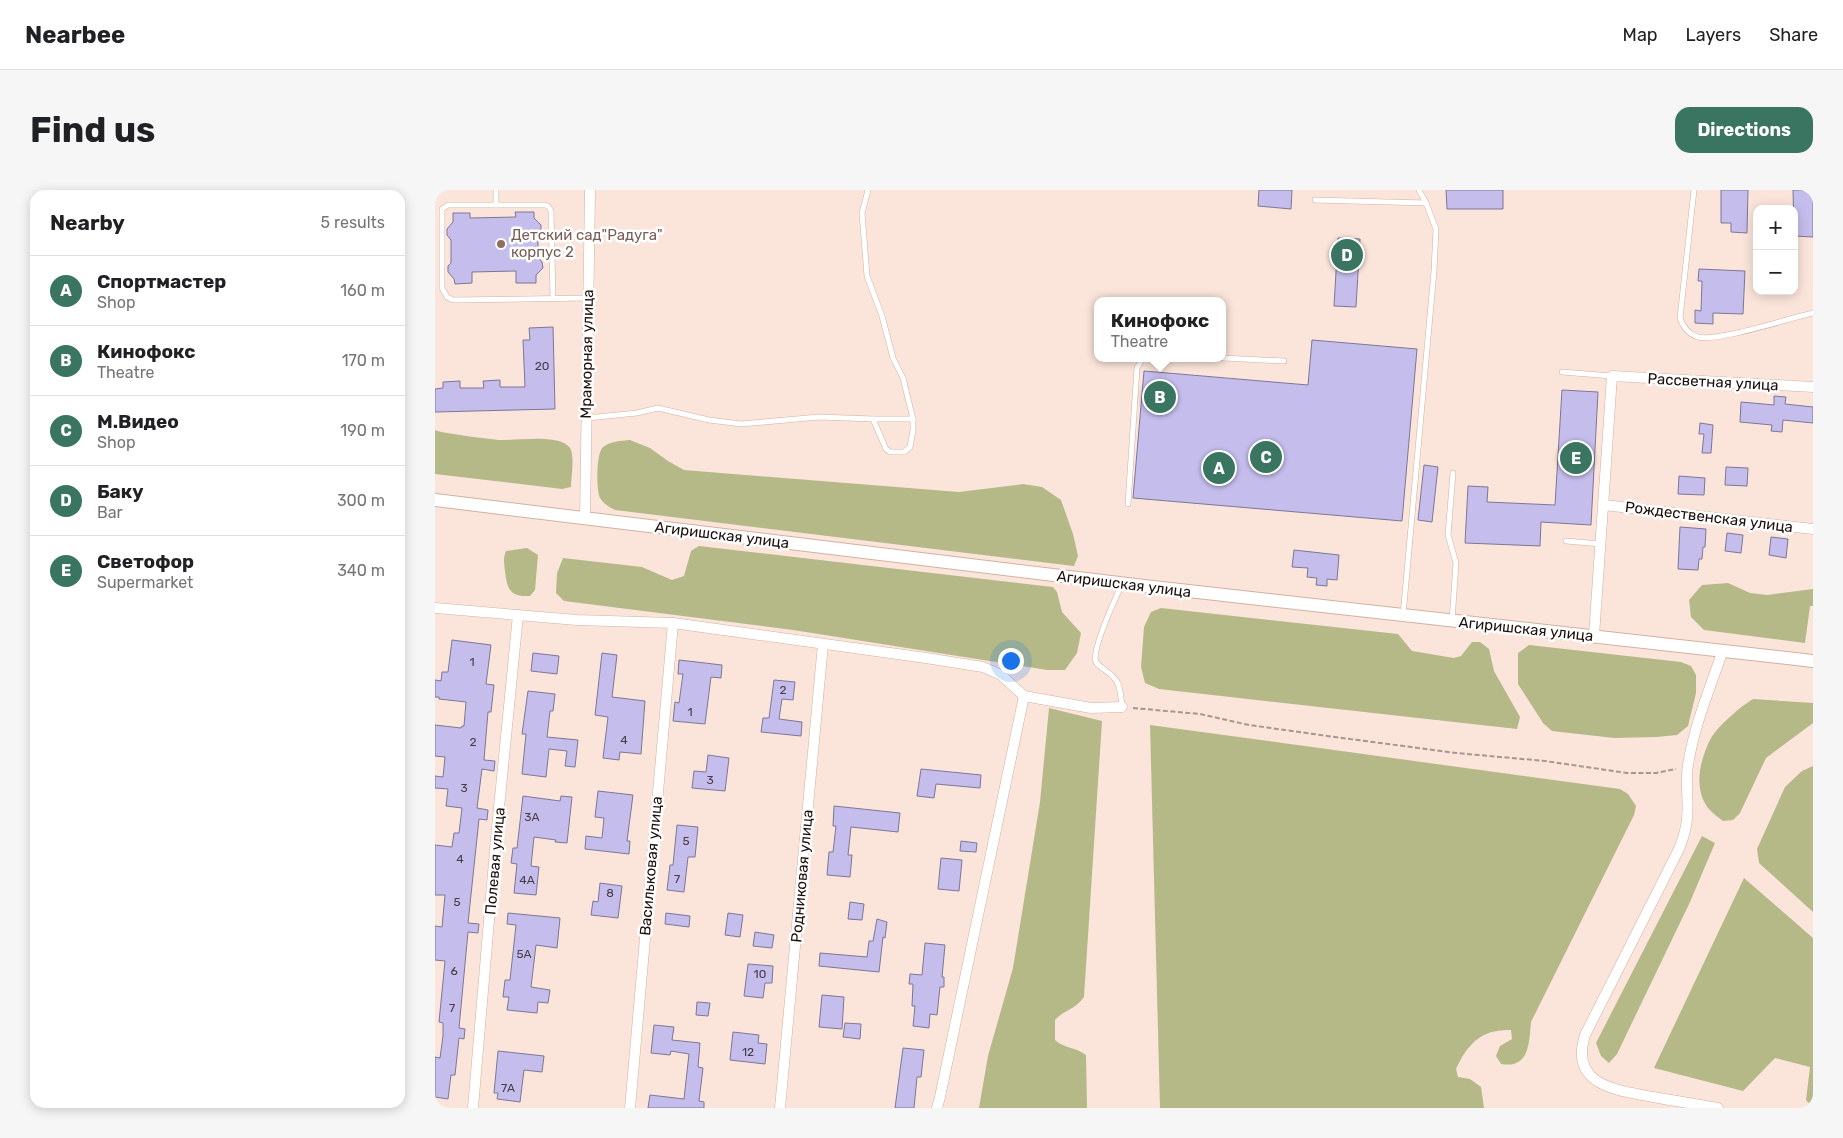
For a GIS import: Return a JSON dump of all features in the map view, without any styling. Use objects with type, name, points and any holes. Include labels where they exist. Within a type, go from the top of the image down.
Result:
[{"type":"street","name":"Мраморная улица","points":[[585,519],[589,190]]},
{"type":"street","name":"Рассветная улица","points":[[1612,376],[1813,387]]},
{"type":"street","points":[[1594,636],[1612,376]]},
{"type":"street","name":"Агиришская улица","points":[[435,500],[1122,584],[1813,661]]},
{"type":"street","name":"Рождественская улица","points":[[1604,504],[1813,529]]},
{"type":"street","points":[[435,608],[577,620],[673,623],[983,667],[1001,675],[1023,696],[1091,708],[1121,707]]},
{"type":"street","name":"Полевая улица","points":[[473,1108],[497,828],[518,615]]},
{"type":"street","name":"Васильковая улица","points":[[630,1108],[673,623]]},
{"type":"street","name":"Родниковая улица","points":[[780,1108],[823,644]]},
{"type":"street","points":[[1718,1108],[1620,1091],[1604,1086],[1585,1069],[1581,1058],[1581,1048],[1585,1035],[1679,849],[1685,833],[1688,766],[1693,743],[1723,650]]},
{"type":"street","points":[[937,1108],[1023,696]]},
{"type":"lane","points":[[496,190],[496,205]]},
{"type":"lane","points":[[868,190],[862,213],[867,276],[882,316],[893,358],[903,378],[913,419],[913,430],[909,447],[904,452],[896,453],[886,449],[873,418]]},
{"type":"lane","points":[[1403,616],[1434,271],[1436,229],[1419,190]]},
{"type":"lane","points":[[1694,190],[1680,318],[1688,332],[1696,336],[1713,338],[1813,313]]},
{"type":"lane","points":[[1315,200],[1426,203]]},
{"type":"lane","points":[[553,299],[551,210],[549,206],[448,205],[441,209],[442,288],[444,293],[453,300],[553,299],[588,298]]},
{"type":"lane","points":[[1226,358],[1284,361]]},
{"type":"lane","points":[[1128,504],[1137,368],[1141,362]]},
{"type":"lane","points":[[1562,372],[1612,376]]},
{"type":"lane","points":[[586,418],[637,414],[658,408],[709,420],[741,424],[819,418],[913,419]]},
{"type":"lane","points":[[1452,621],[1456,564],[1448,535],[1453,473]]},
{"type":"lane","points":[[1566,542],[1601,544]]},
{"type":"lane","points":[[1121,707],[1119,683],[1096,662],[1095,656],[1105,623],[1122,584]]},
{"type":"path","points":[[1121,707],[1200,714],[1249,725],[1335,738],[1456,753],[1545,761],[1627,773],[1656,773],[1688,766]]},
{"type":"green space","points":[[435,430],[499,440],[547,439],[565,443],[570,448],[572,456],[571,487],[562,489],[435,474]]},
{"type":"green space","points":[[630,440],[650,448],[684,470],[959,492],[1023,484],[1042,487],[1061,500],[1073,534],[1078,556],[1074,566],[615,510],[600,498],[597,472],[599,456],[606,445]]},
{"type":"green space","points":[[699,546],[1053,587],[1057,592],[1062,612],[1081,633],[1077,653],[1065,670],[1047,670],[793,630],[564,601],[556,593],[557,573],[563,558],[642,567],[672,580],[684,576],[691,551]]},
{"type":"green space","points":[[527,548],[538,555],[535,590],[530,596],[523,596],[511,591],[506,577],[504,559],[506,551]]},
{"type":"green space","points":[[1728,583],[1750,593],[1767,595],[1813,589],[1813,606],[1810,606],[1805,643],[1704,630],[1691,617],[1689,600],[1702,585]]},
{"type":"green space","points":[[1161,608],[1398,634],[1412,651],[1454,658],[1461,656],[1472,642],[1480,642],[1489,649],[1494,671],[1520,717],[1517,729],[1159,689],[1145,683],[1141,667],[1144,627],[1151,612]]},
{"type":"green space","points":[[1529,645],[1681,662],[1691,666],[1696,675],[1696,693],[1688,726],[1677,735],[1657,737],[1614,738],[1552,731],[1543,723],[1518,684],[1518,653]]},
{"type":"green space","points":[[1753,699],[1813,703],[1813,723],[1766,758],[1740,813],[1733,820],[1723,821],[1710,810],[1703,800],[1699,783],[1701,764],[1714,733],[1742,706]]},
{"type":"green space","points":[[1049,708],[1102,721],[1084,997],[1077,1005],[1055,1020],[1055,1040],[1086,1055],[1087,1108],[979,1108],[988,1056],[1013,968],[1040,802]]},
{"type":"green space","points":[[1150,725],[1620,789],[1628,794],[1636,806],[1634,815],[1531,1022],[1528,1045],[1523,1058],[1511,1064],[1501,1064],[1496,1056],[1500,1046],[1512,1039],[1511,1030],[1501,1030],[1477,1039],[1466,1052],[1456,1069],[1458,1077],[1470,1079],[1481,1087],[1484,1108],[1160,1108]]},
{"type":"green space","points":[[1813,766],[1813,912],[1759,863],[1757,849],[1785,787],[1802,771]]},
{"type":"green space","points":[[1702,836],[1715,843],[1690,902],[1617,1054],[1609,1063],[1601,1056],[1596,1043]]},
{"type":"green space","points":[[1744,878],[1813,938],[1813,1108],[1806,1100],[1810,1067],[1775,1058],[1743,1091],[1654,1068]]},
{"type":"building","points":[[1259,190],[1292,190],[1291,209],[1258,206]]},
{"type":"building","points":[[1446,190],[1503,190],[1503,209],[1447,209]]},
{"type":"building","points":[[1721,190],[1748,190],[1747,233],[1731,232],[1731,223],[1721,223]]},
{"type":"building","points":[[1793,190],[1813,190],[1813,237],[1798,236],[1798,205],[1793,205]]},
{"type":"building","points":[[515,212],[534,212],[534,218],[541,225],[541,231],[538,234],[538,257],[542,262],[543,268],[536,275],[536,283],[516,283],[516,271],[472,272],[472,283],[455,284],[454,279],[448,272],[448,266],[451,263],[451,240],[447,235],[447,229],[453,222],[453,213],[470,213],[470,218],[516,217]]},
{"type":"building","points":[[1338,238],[1360,239],[1356,307],[1334,306]]},
{"type":"building","points":[[1699,269],[1745,271],[1743,314],[1713,313],[1713,324],[1695,323],[1695,310],[1701,311],[1702,281],[1698,281]]},
{"type":"building","points":[[553,327],[555,409],[435,412],[435,389],[443,388],[443,382],[460,381],[460,388],[484,388],[483,381],[500,380],[500,387],[525,387],[523,340],[530,340],[529,328]]},
{"type":"building","points":[[1312,340],[1417,349],[1402,521],[1133,498],[1144,371],[1308,385]]},
{"type":"building","points":[[1562,390],[1598,392],[1591,525],[1541,522],[1540,546],[1465,543],[1468,486],[1488,487],[1487,502],[1555,505]]},
{"type":"building","points":[[1774,396],[1786,397],[1785,404],[1813,407],[1813,423],[1783,420],[1782,432],[1771,431],[1772,425],[1740,422],[1741,402],[1774,405]]},
{"type":"building","points":[[1700,423],[1713,425],[1711,453],[1702,453],[1704,434],[1699,434]]},
{"type":"building","points":[[1424,465],[1438,467],[1432,522],[1418,520]]},
{"type":"building","points":[[1726,467],[1748,468],[1747,486],[1725,485]]},
{"type":"building","points":[[1679,476],[1705,478],[1704,495],[1678,494]]},
{"type":"building","points":[[1680,527],[1706,529],[1705,547],[1703,547],[1702,559],[1699,559],[1698,570],[1678,569]]},
{"type":"building","points":[[1727,533],[1743,535],[1741,553],[1725,551]]},
{"type":"building","points":[[1771,537],[1788,539],[1786,558],[1769,555]]},
{"type":"building","points":[[1294,550],[1339,555],[1337,580],[1327,579],[1327,586],[1316,585],[1317,578],[1307,577],[1308,568],[1292,567]]},
{"type":"building","points":[[452,640],[491,645],[486,684],[494,685],[491,712],[488,712],[484,760],[495,761],[494,771],[482,769],[477,808],[488,810],[487,820],[479,819],[468,923],[479,924],[478,933],[468,932],[459,1028],[465,1029],[464,1039],[459,1038],[455,1075],[451,1075],[448,1099],[435,1097],[435,1057],[440,1058],[443,1036],[443,1023],[439,1022],[445,961],[435,960],[435,926],[442,927],[445,895],[435,895],[435,845],[452,847],[454,833],[459,833],[462,808],[446,806],[448,789],[435,788],[435,776],[443,777],[445,757],[435,756],[435,725],[461,728],[464,726],[466,702],[435,697],[435,680],[441,681],[442,672],[448,672]]},
{"type":"building","points":[[533,653],[559,656],[557,674],[531,671]]},
{"type":"building","points":[[602,653],[617,655],[612,697],[645,701],[641,754],[620,752],[619,760],[603,758],[608,717],[595,715]]},
{"type":"building","points":[[679,660],[722,665],[721,678],[711,677],[705,724],[673,721],[675,702],[679,703],[683,674],[678,674]]},
{"type":"building","points":[[774,680],[795,682],[793,700],[782,699],[779,719],[802,722],[801,736],[761,732],[763,718],[769,718]]},
{"type":"building","points":[[528,691],[555,694],[553,711],[550,711],[547,737],[578,740],[575,767],[565,766],[567,751],[549,749],[546,777],[522,774],[526,734],[522,734]]},
{"type":"building","points":[[708,755],[729,758],[725,791],[692,788],[694,771],[706,772]]},
{"type":"building","points":[[921,769],[981,775],[980,788],[936,784],[934,798],[917,796]]},
{"type":"building","points":[[598,791],[633,795],[627,841],[630,841],[629,854],[585,849],[586,836],[602,838],[604,818],[595,817]]},
{"type":"building","points":[[523,796],[560,801],[561,796],[572,797],[567,843],[534,837],[531,866],[539,867],[536,895],[514,893],[517,864],[511,863],[513,848],[517,848]]},
{"type":"building","points":[[834,806],[900,813],[898,832],[851,827],[848,855],[852,855],[850,877],[827,875],[829,852],[833,852],[836,826],[833,826]]},
{"type":"building","points":[[677,825],[698,827],[695,857],[688,857],[684,892],[667,890],[670,865],[673,865]]},
{"type":"building","points":[[961,841],[977,843],[976,852],[960,851]]},
{"type":"building","points":[[941,858],[962,860],[959,891],[938,889]]},
{"type":"building","points":[[600,883],[622,886],[618,918],[591,915],[593,901],[598,902]]},
{"type":"building","points":[[850,902],[864,904],[862,920],[848,919]]},
{"type":"building","points":[[508,913],[560,918],[557,948],[536,945],[531,987],[550,990],[548,1003],[538,1002],[537,1013],[507,1010],[509,997],[503,997],[505,980],[510,980],[516,925],[507,924]]},
{"type":"building","points":[[666,913],[690,916],[689,927],[665,924]]},
{"type":"building","points":[[728,913],[743,915],[740,937],[725,935]]},
{"type":"building","points":[[877,919],[887,922],[885,938],[883,937],[879,972],[819,966],[820,953],[867,957],[869,941],[873,941]]},
{"type":"building","points":[[755,932],[774,935],[772,948],[753,946]]},
{"type":"building","points":[[925,943],[945,945],[942,977],[944,977],[944,987],[940,987],[937,1015],[930,1014],[929,1028],[913,1026],[915,1006],[912,1006],[913,984],[909,984],[910,974],[922,975]]},
{"type":"building","points":[[748,964],[773,966],[772,983],[765,983],[763,998],[744,996]]},
{"type":"building","points":[[822,995],[844,997],[842,1029],[819,1027]]},
{"type":"building","points":[[697,1002],[710,1003],[708,1016],[696,1015]]},
{"type":"building","points":[[845,1023],[861,1024],[860,1039],[843,1037]]},
{"type":"building","points":[[654,1025],[674,1027],[672,1040],[700,1043],[698,1067],[703,1068],[699,1101],[704,1102],[704,1108],[648,1108],[650,1095],[684,1099],[689,1054],[671,1051],[670,1055],[651,1053]]},
{"type":"building","points":[[733,1032],[759,1035],[758,1043],[767,1044],[765,1064],[730,1060]]},
{"type":"building","points":[[903,1048],[924,1050],[921,1077],[917,1077],[914,1108],[895,1108]]},
{"type":"building","points":[[498,1051],[544,1056],[542,1072],[524,1070],[520,1102],[497,1099],[498,1093],[494,1093]]},
{"type":"place","name":"Детский сад\"Радуга\" корпус 2","points":[[501,244]]},
{"type":"place","name":"Баку","points":[[1347,255]]},
{"type":"place","name":"Кинофокс","points":[[1160,397]]},
{"type":"place","name":"М.Видео","points":[[1266,457]]},
{"type":"place","name":"Светофор","points":[[1576,458]]},
{"type":"place","name":"Спортмастер","points":[[1219,468]]}]
